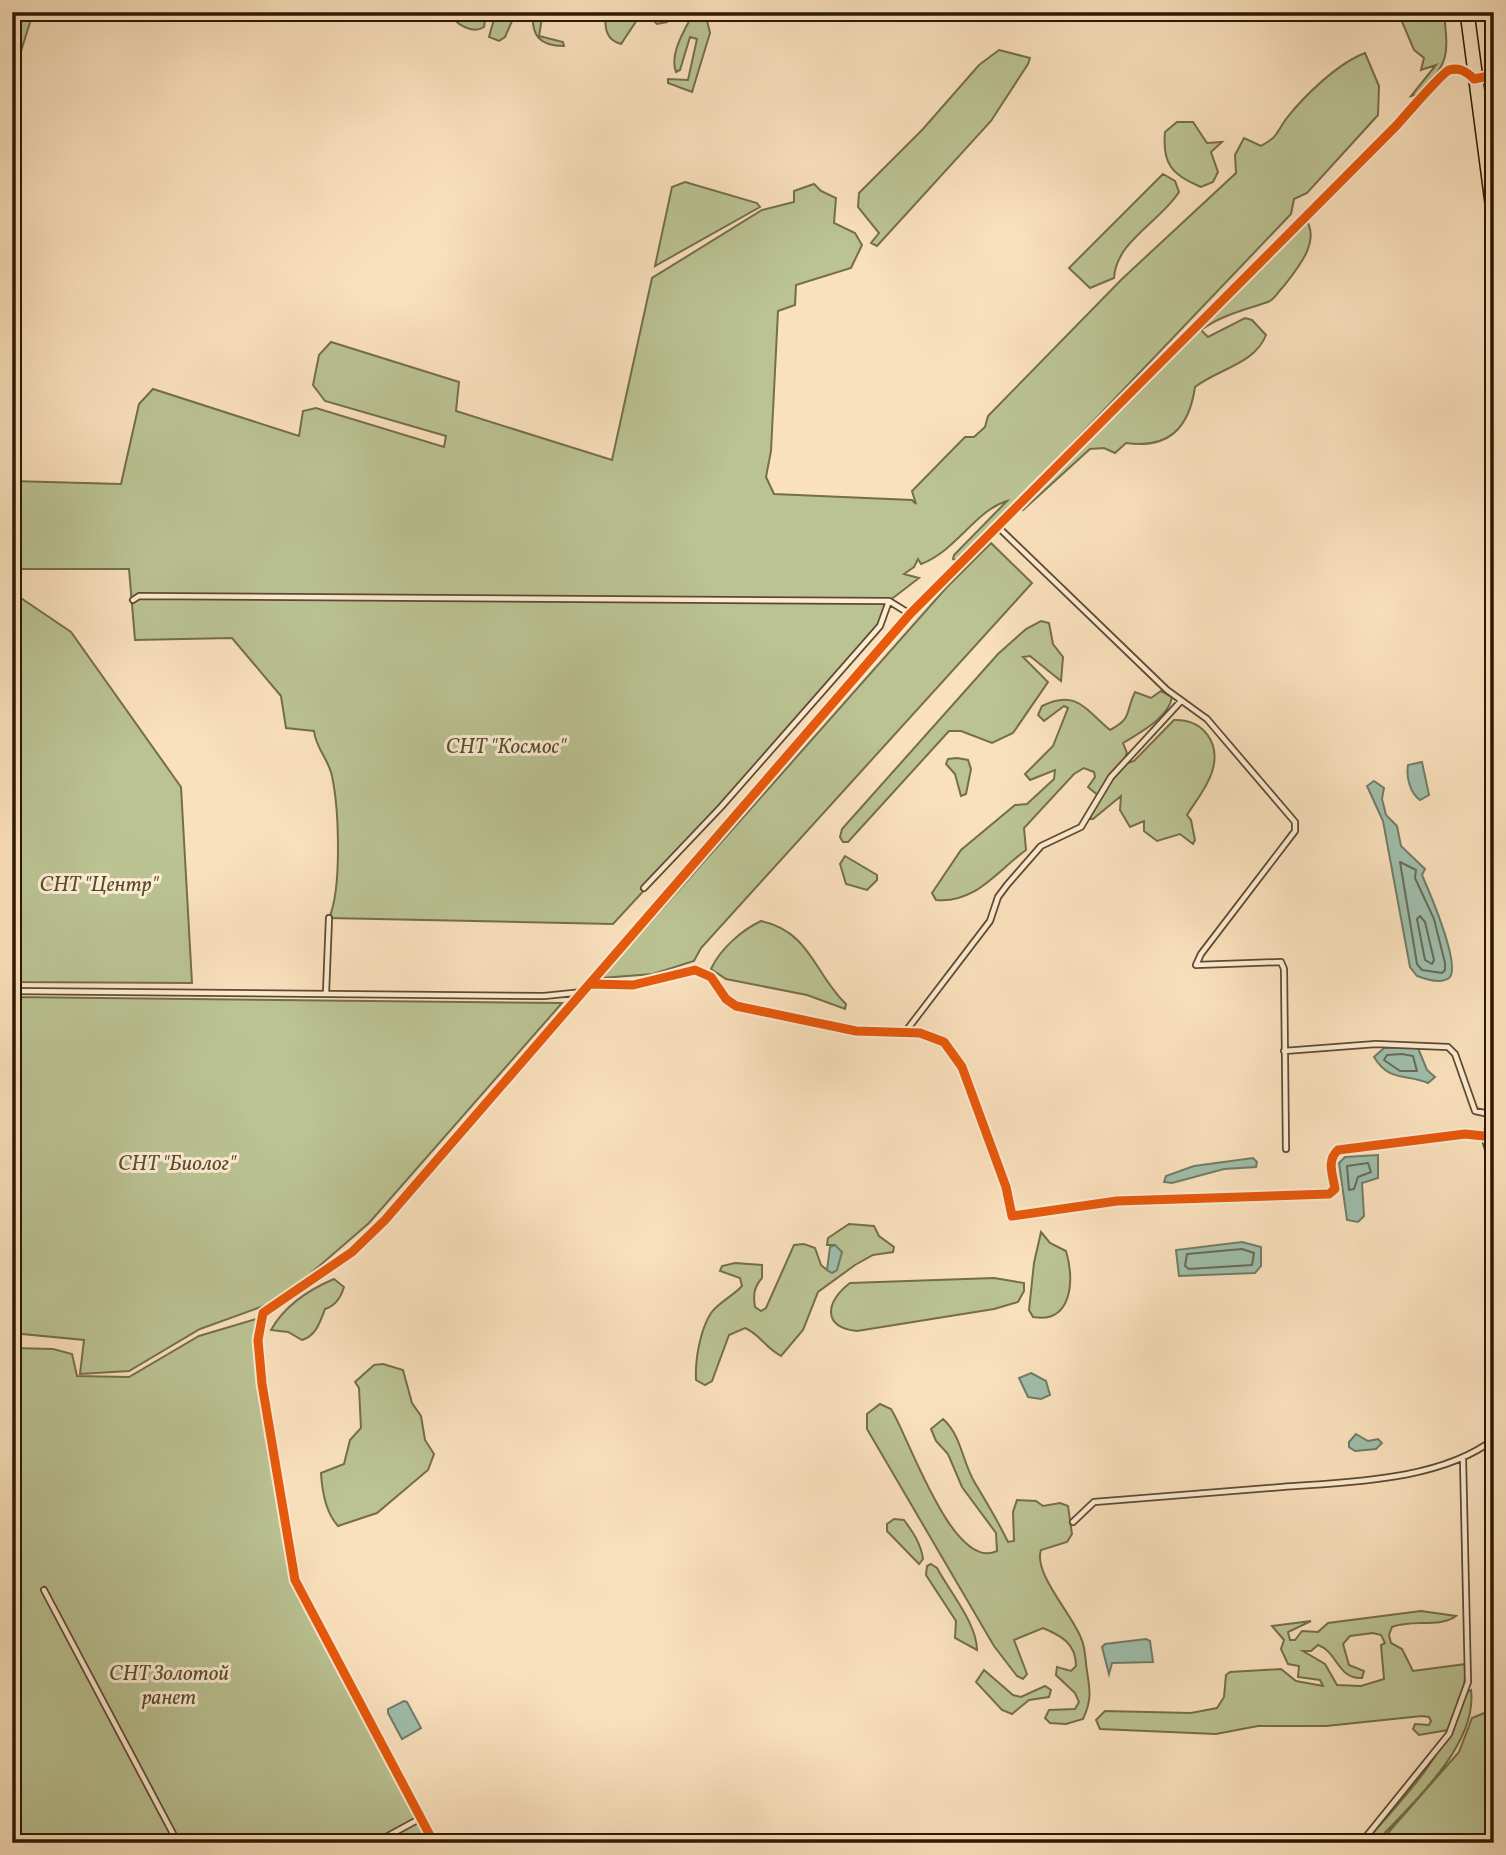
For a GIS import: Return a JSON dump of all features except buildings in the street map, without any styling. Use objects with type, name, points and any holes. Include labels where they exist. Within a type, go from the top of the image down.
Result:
[{"type":"main road","points":[[1464,12],[1494,192]]},
{"type":"main road","points":[[1470,12],[1494,241]]},
{"type":"street","points":[[434,1843],[295,1580],[262,1384],[258,1340],[261,1321],[270,1307],[352,1252],[385,1220],[910,614],[1396,126],[1446,71],[1465,71],[1477,78],[1494,75]]},
{"type":"street","points":[[998,527],[1066,596],[1181,701],[1207,719],[1296,826],[1295,831],[1201,954],[1196,965],[1281,962],[1284,970],[1286,1149]]},
{"type":"street","points":[[133,600],[139,596],[888,601],[910,614]]},
{"type":"street","points":[[644,888],[721,807],[880,626],[888,601]]},
{"type":"street","points":[[905,1031],[990,921],[998,897],[1007,885],[1041,846],[1081,827],[1111,777],[1181,701]]},
{"type":"street","points":[[326,993],[328,918]]},
{"type":"street","points":[[590,984],[633,985],[695,970],[711,977],[726,999],[736,1006],[856,1031],[905,1031],[938,1037],[954,1054],[1006,1187],[1012,1216],[1117,1201],[1329,1194],[1335,1189],[1330,1166],[1332,1155],[1338,1150],[1465,1134],[1484,1136]]},
{"type":"street","points":[[12,991],[182,995],[326,993],[544,996],[583,992]]},
{"type":"street","points":[[1284,1051],[1376,1044],[1448,1047],[1455,1054],[1475,1111],[1494,1117],[1484,1136],[1491,1160],[1489,1225]]},
{"type":"street","points":[[1073,1522],[1094,1502],[1368,1479],[1463,1459],[1494,1439]]},
{"type":"street","points":[[1361,1843],[1427,1765],[1449,1734],[1468,1682],[1463,1459]]},
{"type":"street","points":[[44,1590],[178,1843]]},
{"type":"street","points":[[375,1843],[421,1818]]},
{"type":"green space","points":[[12,12],[28,12],[32,16],[12,80]]},
{"type":"green space","points":[[453,12],[479,12],[485,20],[484,27],[476,30],[463,26],[453,19]]},
{"type":"green space","points":[[496,12],[516,12],[505,37],[499,41],[489,37]]},
{"type":"green space","points":[[533,12],[543,12],[539,36],[563,42],[564,46],[549,44],[539,38],[534,27]]},
{"type":"green space","points":[[605,12],[678,12],[667,22],[657,24],[647,14],[641,14],[621,44],[609,36]]},
{"type":"green space","points":[[694,12],[705,12],[710,33],[692,92],[668,83],[668,79],[688,80],[697,39],[690,37],[680,70],[676,72],[674,65],[679,42]]},
{"type":"green space","points":[[1404,12],[1444,12],[1446,47],[1443,63],[1423,93],[1411,96],[1436,65],[1421,70],[1424,58],[1414,50],[1400,17]]},
{"type":"green space","points":[[999,50],[1030,58],[991,121],[877,246],[871,243],[879,233],[858,207],[859,193],[923,129],[979,65]]},
{"type":"green space","name":"СНТ \"Космос\"","points":[[1365,53],[1379,86],[1378,115],[1307,193],[1294,199],[1291,214],[959,562],[953,559],[954,555],[1007,501],[985,513],[933,558],[921,564],[918,559],[914,567],[904,574],[919,578],[889,601],[885,617],[721,807],[613,924],[329,918],[338,869],[336,808],[330,770],[314,731],[286,728],[281,696],[232,638],[135,640],[129,569],[12,569],[12,481],[121,484],[139,404],[153,389],[299,436],[303,411],[316,408],[444,447],[446,436],[325,401],[313,385],[319,355],[331,342],[459,382],[456,411],[612,460],[652,278],[762,210],[794,202],[794,191],[814,184],[821,191],[836,198],[834,223],[855,233],[862,245],[851,268],[796,285],[795,305],[778,311],[771,451],[766,477],[774,494],[912,500],[916,504],[912,491],[965,437],[974,437],[985,427],[988,416],[1122,279],[1236,173],[1235,155],[1244,138],[1261,146],[1267,143],[1293,110],[1322,81],[1344,64]]},
{"type":"green space","points":[[1494,81],[1494,160],[1486,92]]},
{"type":"green space","points":[[1177,122],[1193,122],[1207,143],[1222,142],[1211,152],[1218,172],[1213,182],[1201,187],[1183,178],[1171,167],[1165,152],[1165,132]]},
{"type":"green space","points":[[1163,174],[1175,181],[1179,192],[1122,253],[1114,278],[1090,288],[1069,268]]},
{"type":"green space","points":[[685,182],[757,203],[760,207],[655,266],[672,187]]},
{"type":"green space","points":[[1305,218],[1311,236],[1306,254],[1274,298],[1225,317],[1201,330],[1208,337],[1245,318],[1252,320],[1266,335],[1254,353],[1195,387],[1188,414],[1174,433],[1165,439],[1154,443],[1126,443],[1115,453],[1104,448],[1090,449],[1023,510],[1015,511]]},
{"type":"green space","points":[[991,543],[1032,583],[701,948],[694,961],[653,974],[601,978],[946,588]]},
{"type":"green space","name":"СНТ \"Центр\"","points":[[12,592],[71,632],[181,787],[192,983],[12,982]]},
{"type":"green space","points":[[1041,621],[1049,623],[1053,644],[1063,657],[1061,681],[1030,656],[1023,657],[1048,682],[1013,733],[992,743],[961,731],[949,731],[848,842],[843,842],[840,837],[842,829],[998,654],[1026,629]]},
{"type":"green space","points":[[1161,691],[1172,697],[1170,705],[1152,724],[1123,743],[1127,753],[1124,760],[1128,763],[1134,761],[1174,720],[1194,724],[1208,735],[1214,752],[1212,772],[1187,815],[1191,820],[1195,840],[1193,844],[1180,834],[1157,841],[1144,831],[1144,821],[1130,827],[1120,810],[1121,796],[1093,819],[1089,819],[1100,797],[1088,787],[1095,777],[1094,772],[1084,768],[1074,774],[1024,828],[1026,850],[974,891],[950,900],[936,900],[932,893],[961,850],[1015,805],[1027,804],[1054,779],[1055,770],[1030,780],[1025,774],[1053,746],[1068,708],[1064,706],[1044,721],[1038,715],[1042,706],[1054,701],[1072,701],[1086,709],[1110,730],[1125,718],[1135,692],[1151,698]]},
{"type":"green space","points":[[948,759],[968,760],[971,769],[966,794],[961,796],[955,774],[946,764]]},
{"type":"green space","points":[[845,856],[877,875],[877,880],[867,890],[846,884],[840,864]]},
{"type":"green space","points":[[761,921],[791,934],[801,944],[835,993],[846,1004],[845,1009],[807,995],[726,979],[711,969],[732,941]]},
{"type":"green space","name":"СНТ \"Биолог\"","points":[[12,997],[562,1003],[369,1223],[280,1300],[200,1329],[129,1371],[80,1374],[84,1340],[12,1333]]},
{"type":"green space","points":[[849,1224],[874,1226],[879,1236],[894,1247],[893,1252],[873,1255],[818,1292],[803,1330],[781,1356],[745,1328],[729,1335],[712,1381],[705,1385],[696,1380],[699,1345],[707,1320],[714,1309],[742,1286],[740,1278],[720,1271],[722,1266],[735,1263],[762,1265],[762,1278],[754,1299],[755,1307],[761,1311],[766,1308],[794,1245],[804,1244],[815,1248],[821,1265],[827,1270],[835,1245],[827,1245],[828,1238]]},
{"type":"green space","points":[[1041,1232],[1050,1243],[1066,1251],[1070,1286],[1068,1298],[1056,1314],[1033,1317],[1029,1310],[1034,1263]]},
{"type":"green space","points":[[994,1278],[1024,1283],[1024,1291],[1018,1302],[994,1309],[857,1331],[837,1324],[831,1312],[836,1298],[850,1283]]},
{"type":"green space","points":[[334,1279],[344,1287],[343,1291],[335,1303],[325,1309],[311,1335],[302,1340],[288,1332],[271,1330],[283,1313],[298,1299]]},
{"type":"green space","name":"СНТ Золотой ранет","points":[[256,1319],[256,1365],[290,1581],[429,1843],[12,1843],[12,1348],[53,1349],[72,1354],[77,1376],[129,1377],[199,1336]]},
{"type":"green space","points":[[383,1364],[403,1370],[412,1403],[421,1416],[425,1440],[434,1454],[428,1470],[377,1513],[338,1526],[325,1501],[321,1473],[344,1464],[350,1440],[361,1428],[359,1388],[355,1382],[374,1365]]},
{"type":"green space","points":[[880,1404],[891,1409],[920,1471],[949,1523],[964,1542],[981,1552],[997,1551],[996,1533],[962,1487],[948,1454],[936,1441],[931,1429],[943,1419],[954,1433],[971,1475],[1008,1542],[1014,1541],[1013,1512],[1017,1500],[1036,1501],[1043,1506],[1060,1503],[1068,1506],[1072,1534],[1067,1542],[1041,1550],[1040,1559],[1048,1582],[1084,1646],[1090,1695],[1083,1719],[1066,1724],[1050,1723],[1045,1718],[1049,1710],[1075,1709],[1079,1702],[1075,1693],[1056,1675],[1057,1667],[1071,1671],[1076,1666],[1074,1652],[1067,1642],[1043,1628],[1014,1640],[1027,1674],[1023,1679],[1017,1676],[994,1646],[867,1429],[867,1414]]},
{"type":"green space","points":[[894,1519],[904,1520],[916,1538],[923,1559],[919,1564],[887,1531],[887,1524]]},
{"type":"green space","points":[[931,1564],[937,1568],[968,1619],[977,1650],[955,1638],[956,1621],[926,1575],[927,1566]]},
{"type":"green space","points":[[1421,1611],[1456,1616],[1442,1622],[1392,1627],[1389,1635],[1391,1643],[1402,1649],[1413,1671],[1466,1664],[1464,1687],[1448,1730],[1419,1735],[1413,1729],[1415,1724],[1429,1725],[1431,1721],[1429,1717],[1422,1716],[1326,1726],[1258,1726],[1216,1734],[1100,1729],[1096,1720],[1105,1711],[1191,1713],[1217,1708],[1224,1697],[1226,1675],[1230,1672],[1281,1669],[1296,1681],[1323,1686],[1320,1680],[1298,1677],[1299,1666],[1288,1664],[1281,1649],[1284,1640],[1272,1626],[1311,1621],[1288,1632],[1290,1640],[1295,1640],[1302,1631],[1318,1632],[1328,1623]],"holes":[[[1373,1633],[1381,1635],[1385,1643],[1381,1645],[1384,1679],[1361,1686],[1337,1685],[1325,1664],[1303,1651],[1311,1651],[1318,1645],[1325,1648],[1342,1670],[1362,1678],[1364,1671],[1349,1665],[1343,1644],[1350,1636]]]},
{"type":"green space","points":[[984,1670],[1013,1695],[1021,1697],[1045,1686],[1051,1690],[1049,1697],[1029,1700],[1012,1714],[1002,1710],[976,1682]]},
{"type":"green space","points":[[1471,1690],[1470,1711],[1464,1732],[1453,1753],[1423,1793],[1375,1843],[1364,1843],[1424,1773],[1448,1736],[1467,1692]]},
{"type":"green space","points":[[1494,1709],[1494,1843],[1379,1843],[1459,1752],[1472,1718]]},
{"type":"water","points":[[1422,762],[1429,795],[1420,800],[1411,789],[1408,765]]},
{"type":"water","points":[[1374,781],[1384,788],[1382,799],[1386,815],[1397,826],[1401,846],[1425,869],[1422,875],[1443,928],[1451,960],[1452,971],[1446,980],[1417,976],[1410,967],[1383,821],[1367,786]]},
{"type":"water","points":[[1384,1048],[1418,1048],[1427,1070],[1435,1077],[1428,1083],[1398,1076],[1386,1071],[1374,1057]]},
{"type":"water","points":[[1378,1155],[1378,1178],[1362,1183],[1364,1216],[1358,1222],[1347,1220],[1339,1163],[1345,1157]]},
{"type":"water","points":[[1253,1158],[1257,1162],[1256,1167],[1224,1169],[1172,1183],[1164,1182],[1166,1176],[1194,1166]]},
{"type":"water","points":[[1242,1242],[1261,1247],[1261,1266],[1255,1273],[1179,1276],[1176,1250]]},
{"type":"water","points":[[835,1245],[842,1252],[837,1270],[832,1273],[827,1270],[830,1247]]},
{"type":"water","points":[[1031,1373],[1046,1381],[1050,1395],[1041,1399],[1028,1397],[1019,1378]]},
{"type":"water","points":[[1356,1434],[1368,1441],[1378,1439],[1382,1443],[1376,1449],[1355,1451],[1349,1447],[1349,1442]]},
{"type":"water","points":[[1146,1639],[1150,1641],[1153,1662],[1112,1663],[1109,1674],[1102,1647],[1105,1644]]},
{"type":"water","points":[[404,1701],[421,1728],[402,1739],[388,1709]]},
{"type":"cycle path","points":[[434,1843],[295,1580],[262,1384],[258,1340],[263,1313],[352,1252],[385,1220],[910,614],[1396,126],[1439,79],[1453,69],[1463,71],[1474,79],[1494,75]]},
{"type":"cycle path","points":[[590,984],[633,985],[695,970],[711,977],[726,999],[736,1006],[856,1031],[920,1033],[944,1042],[962,1067],[1006,1187],[1012,1216],[1117,1201],[1329,1194],[1335,1189],[1331,1163],[1338,1150],[1465,1134],[1484,1136]]}]
